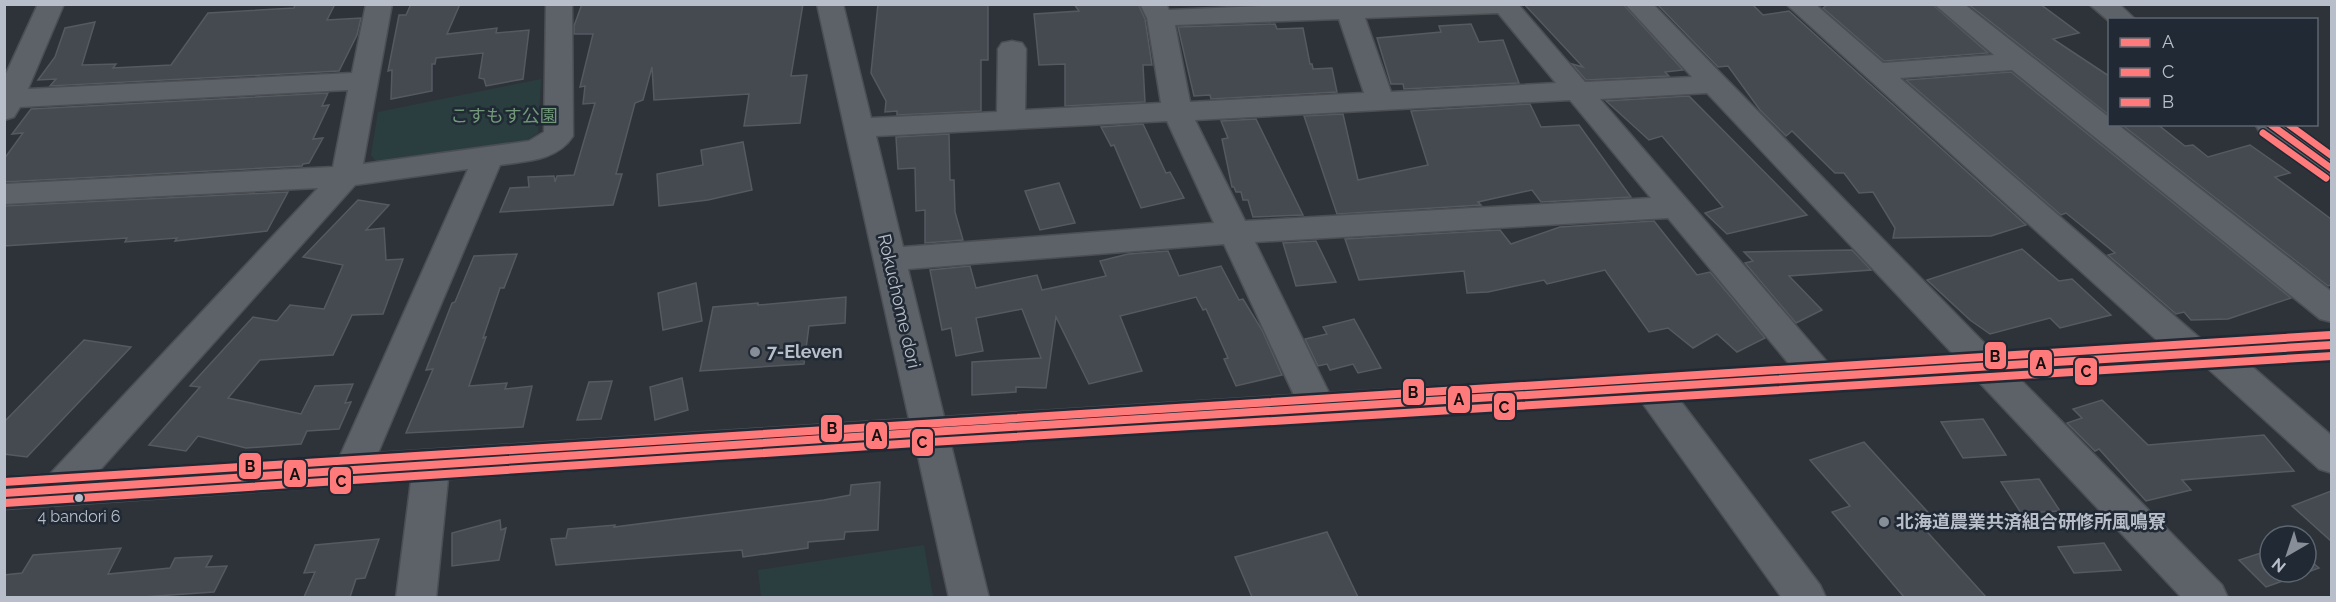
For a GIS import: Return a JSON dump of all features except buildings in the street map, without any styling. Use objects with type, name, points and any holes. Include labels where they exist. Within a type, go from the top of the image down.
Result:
[{"type":"street","points":[[51,4],[7,105],[364,81]]},
{"type":"street","points":[[60,489],[346,176],[379,4]]},
{"type":"street","points":[[4,194],[346,176],[537,150],[558,136],[559,4]]},
{"type":"street","name":"Rokuchome dori","points":[[830,4],[969,597]]},
{"type":"street","points":[[1638,4],[2208,597]]},
{"type":"street","points":[[1799,4],[2203,353],[2331,458]]},
{"type":"street","points":[[1947,4],[2331,310]]},
{"type":"street","points":[[2102,4],[2120,18]]},
{"type":"street","points":[[1318,408],[1177,111],[1156,11],[1349,11],[1504,5],[1820,377]]},
{"type":"street","points":[[1349,11],[1380,100]]},
{"type":"street","points":[[1011,120],[1012,49]]},
{"type":"street","points":[[1875,72],[2018,61]]},
{"type":"street","points":[[859,128],[1713,84]]},
{"type":"street","points":[[2272,126],[2331,169]]},
{"type":"street","points":[[352,470],[488,157]]},
{"type":"street","points":[[890,259],[1234,232],[1676,207]]},
{"type":"street","points":[[4,493],[930,432],[2331,345]]},
{"type":"street","points":[[1651,387],[1806,597]]},
{"type":"street","points":[[416,597],[431,465]]},
{"type":"green space","name":"こすもす公園","points":[[541,79],[538,133],[523,143],[378,164],[371,155],[378,112]]},
{"type":"green space","points":[[924,545],[933,597],[761,597],[758,570]]},
{"type":"transit line","name":"A","points":[[2273,126],[2332,169]]},
{"type":"transit line","name":"B","points":[[2291,126],[2332,156]]},
{"type":"transit line","name":"C","points":[[2263,133],[2326,178]]},
{"type":"transit line","name":"B","points":[[4,482],[2331,335]]},
{"type":"transit line","name":"A","points":[[4,493],[930,432],[2332,345]]},
{"type":"transit line","name":"C","points":[[5,503],[931,442],[2332,356]]},
{"type":"place","name":"7-Eleven","points":[[755,352]]},
{"type":"place","name":"4 bandori 6","points":[[79,498]]},
{"type":"place","name":"北海道農業共済組合研修所風鳴寮","points":[[1884,522]]}]
